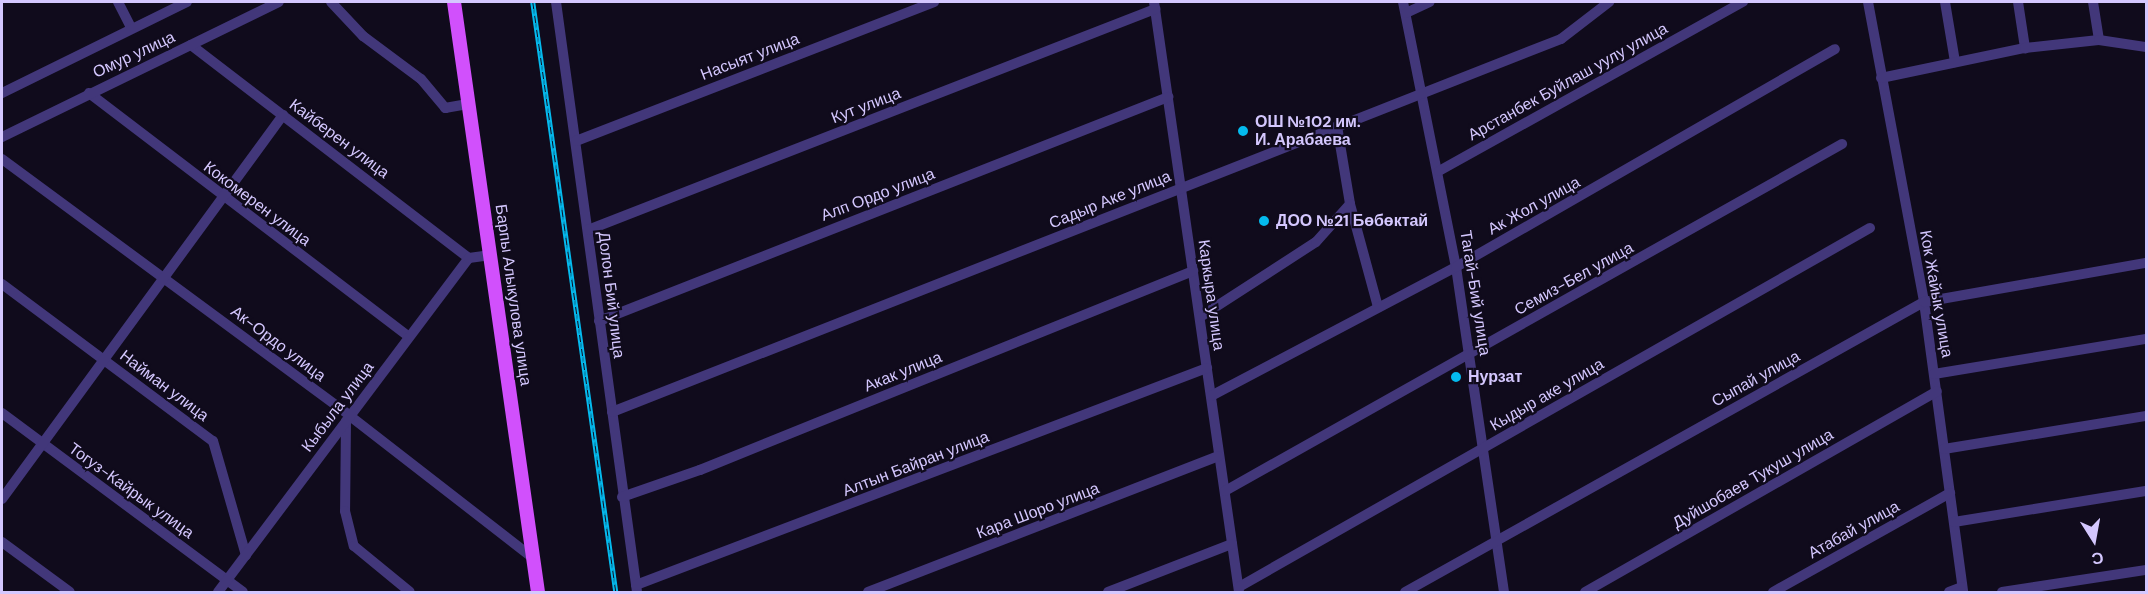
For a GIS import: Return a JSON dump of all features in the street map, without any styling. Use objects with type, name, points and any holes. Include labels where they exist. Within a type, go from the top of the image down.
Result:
[{"type":"main road","name":"Барпы Алыкулова улица","points":[[454,2],[537,592]]},
{"type":"street","points":[[118,2],[131,28]]},
{"type":"street","name":"Омур улица","points":[[2,93],[187,2]]},
{"type":"street","name":"Омур улица","points":[[2,137],[279,2]]},
{"type":"street","points":[[331,2],[363,36],[421,79],[445,108],[468,104]]},
{"type":"street","name":"Долон Бий улица","points":[[556,2],[636,589]]},
{"type":"street","name":"Насыят улица","points":[[576,141],[934,2]]},
{"type":"street","name":"Тагай-Бий улица","points":[[1403,2],[1425,94],[1456,267],[1504,592]]},
{"type":"street","points":[[1406,13],[1430,2]]},
{"type":"street","name":"Садыр Аке улица","points":[[612,412],[1561,39],[1609,2]]},
{"type":"street","name":"Арстанбек Буйлаш уулу улица","points":[[1439,171],[1743,2]]},
{"type":"street","name":"Кок Жайык улица","points":[[1868,2],[1923,302],[1937,391],[1962,590]]},
{"type":"street","points":[[1945,2],[1955,62]]},
{"type":"street","points":[[2018,2],[2025,48]]},
{"type":"street","points":[[2093,2],[2099,40]]},
{"type":"street","name":"Каркыра улица","points":[[1155,5],[1239,590]]},
{"type":"street","name":"Кут улица","points":[[588,230],[1155,5]]},
{"type":"street","points":[[1881,78],[2025,48],[2099,40],[2146,47]]},
{"type":"street","name":"Кайберен улица","points":[[191,45],[469,258]]},
{"type":"street","name":"Ак Жол улица","points":[[1211,396],[1456,267],[1835,50]]},
{"type":"street","name":"Кокомерен улица","points":[[89,93],[222,197],[409,337]]},
{"type":"street","name":"Алп Ордо улица","points":[[599,321],[1168,97]]},
{"type":"street","points":[[2,499],[283,115]]},
{"type":"street","points":[[1337,126],[1350,204],[1378,308]]},
{"type":"street","name":"Семиз-Бел улица","points":[[1225,491],[1842,144]]},
{"type":"street","name":"Ак-Ордо улица","points":[[2,159],[165,278],[533,558]]},
{"type":"street","points":[[1200,317],[1316,242],[1350,204]]},
{"type":"street","name":"Кыдыр аке улица","points":[[1239,590],[1870,228]]},
{"type":"street","points":[[469,258],[491,255]]},
{"type":"street","name":"Кыбыла улица","points":[[218,592],[469,258]]},
{"type":"street","name":"Сыпай улица","points":[[1405,592],[1923,302],[2146,263]]},
{"type":"street","name":"Акак улица","points":[[622,497],[700,470],[1193,271]]},
{"type":"street","name":"Найман улица","points":[[2,284],[213,441],[246,555]]},
{"type":"street","points":[[1934,374],[2146,339]]},
{"type":"street","name":"Алтын Байран улица","points":[[636,589],[1207,368]]},
{"type":"street","name":"Дуйшобаев Тукуш улица","points":[[1585,592],[1937,391]]},
{"type":"street","name":"Тогуз-Кайрык улица","points":[[2,413],[243,592]]},
{"type":"street","points":[[1944,449],[2146,416]]},
{"type":"street","points":[[348,418],[345,511],[354,546],[410,592]]},
{"type":"street","name":"Кара Шоро улица","points":[[868,592],[1219,456]]},
{"type":"street","points":[[1954,522],[2146,491]]},
{"type":"street","name":"Атабай улица","points":[[1773,592],[1950,493]]},
{"type":"street","points":[[2,542],[70,592]]},
{"type":"street","points":[[1108,592],[1232,544]]},
{"type":"street","points":[[2002,592],[2146,570]]},
{"type":"street","points":[[1949,592],[1962,590]]},
{"type":"railway","points":[[533,2],[616,592]]},
{"type":"place","name":"ОШ №102 им. И. Арабаева","points":[[1243,131]]},
{"type":"place","name":"ДОО №21 Бөбөктай","points":[[1264,221]]},
{"type":"place","name":"Нурзат","points":[[1456,377]]}]
